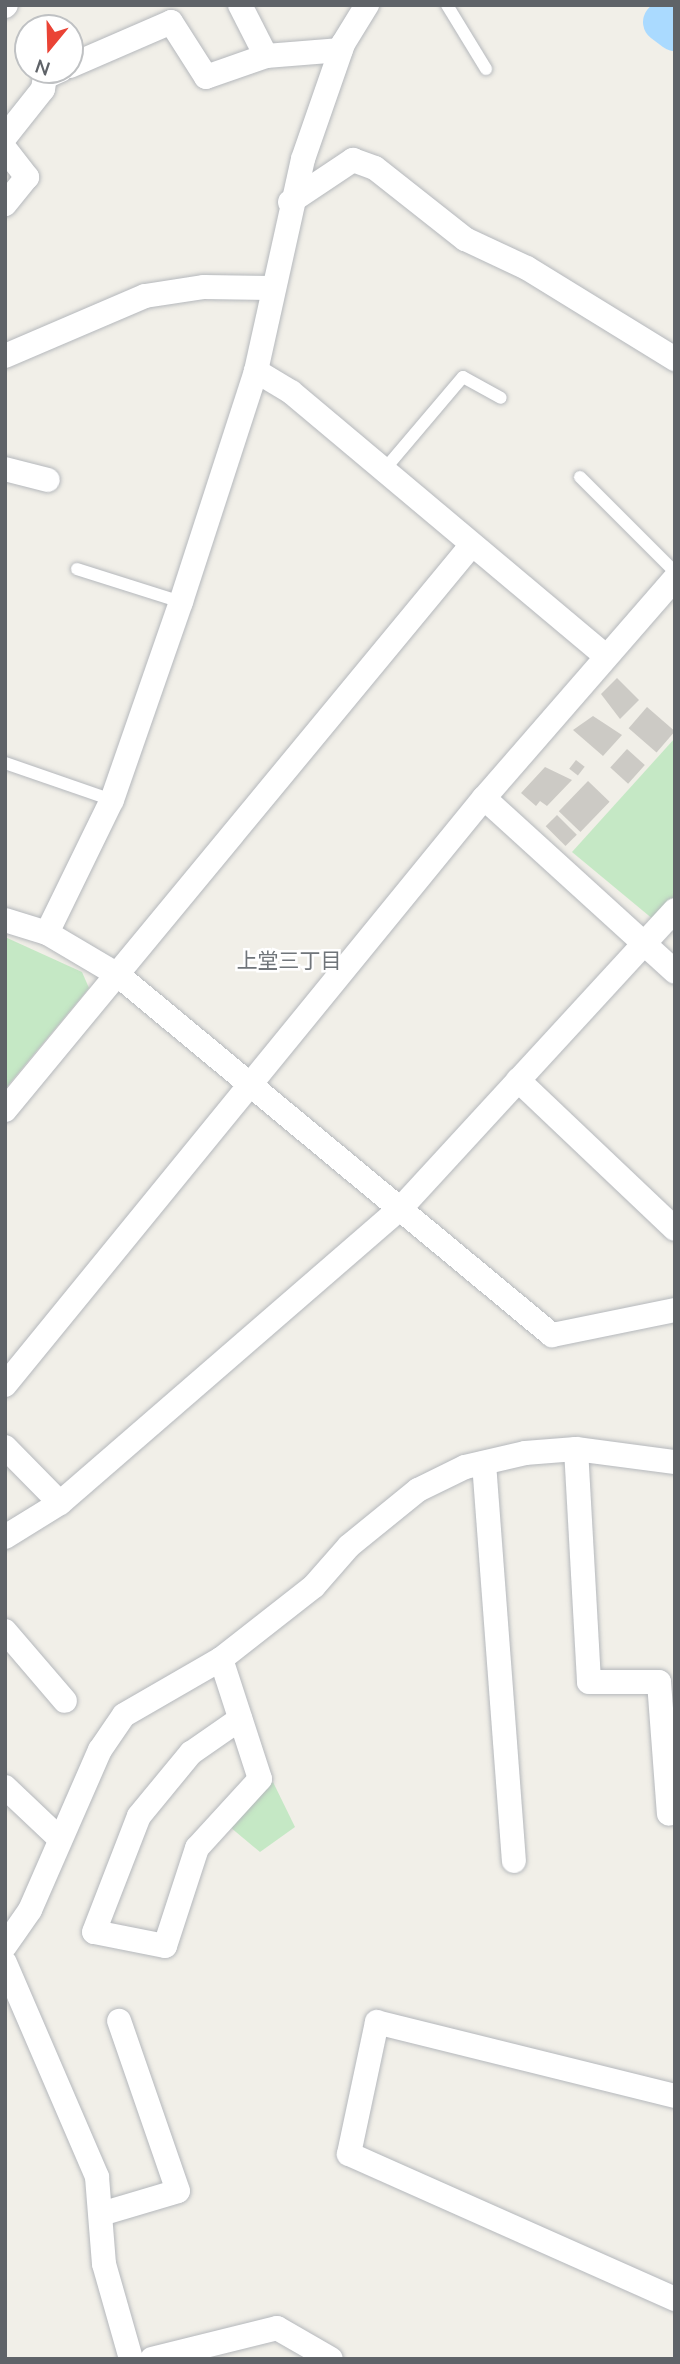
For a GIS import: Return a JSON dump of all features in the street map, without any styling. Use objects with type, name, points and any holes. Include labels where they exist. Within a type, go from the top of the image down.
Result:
[{"type":"street","points":[[240,5],[266,56]]},
{"type":"street","points":[[47,933],[112,800],[181,602],[256,371],[270,288],[290,202],[341,51],[367,5]]},
{"type":"street","points":[[84,60],[171,22],[206,77],[266,56],[341,51]]},
{"type":"street","points":[[5,137],[43,89],[44,84]]},
{"type":"street","points":[[5,149],[27,177],[5,204]]},
{"type":"street","points":[[290,202],[353,160],[375,168],[465,239],[527,268],[675,359]]},
{"type":"street","points":[[5,356],[145,296],[204,287],[270,288]]},
{"type":"street","points":[[256,371],[384,470],[470,547],[604,655]]},
{"type":"street","points":[[5,469],[48,480]]},
{"type":"street","points":[[5,1110],[470,547]]},
{"type":"street","points":[[5,1385],[484,798],[604,655],[675,578]]},
{"type":"street","points":[[484,798],[675,972]]},
{"type":"street","points":[[5,1537],[60,1503],[400,1209],[675,910]]},
{"type":"street","points":[[5,920],[47,933],[118,975],[552,1335],[675,1310]]},
{"type":"street","points":[[518,1080],[675,1229]]},
{"type":"street","points":[[5,1447],[60,1503]]},
{"type":"street","points":[[576,1449],[589,1682],[659,1682],[669,1814]]},
{"type":"street","points":[[5,1946],[30,1910],[59,1838],[124,1714],[221,1659],[314,1586],[349,1546],[418,1490],[484,1463],[576,1449],[675,1462]]},
{"type":"street","points":[[484,1463],[514,1861]]},
{"type":"street","points":[[5,1631],[65,1700]]},
{"type":"street","points":[[221,1659],[260,1779],[197,1848],[165,1945],[93,1932],[139,1816],[191,1753],[240,1719]]},
{"type":"street","points":[[5,1787],[59,1838]]},
{"type":"street","points":[[5,1963],[97,2177],[104,2264],[131,2359]]},
{"type":"street","points":[[101,2214],[177,2191],[119,2021]]},
{"type":"street","points":[[675,2096],[377,2022],[349,2154],[675,2299]]},
{"type":"street","points":[[152,2359],[277,2328],[331,2359]]},
{"type":"lane","points":[[447,5],[486,69]]},
{"type":"lane","points":[[384,470],[463,377],[501,398]]},
{"type":"lane","points":[[580,477],[675,572]]},
{"type":"lane","points":[[77,569],[181,602]]},
{"type":"lane","points":[[5,763],[112,800]]},
{"type":"green space","points":[[675,738],[675,898],[654,920],[572,852]]},
{"type":"green space","points":[[5,937],[82,972],[89,988],[5,1089]]},
{"type":"green space","points":[[273,1782],[295,1827],[260,1852],[230,1827]]},
{"type":"building","points":[[617,678],[639,700],[620,719],[601,694]]},
{"type":"building","points":[[647,707],[675,731],[657,752],[629,728]]},
{"type":"building","points":[[593,716],[622,735],[603,756],[573,730]]},
{"type":"building","points":[[627,749],[645,765],[628,784],[610,768]]},
{"type":"building","points":[[576,760],[585,767],[578,775],[569,769]]},
{"type":"building","points":[[545,767],[572,780],[547,806],[540,801],[536,806],[521,793]]},
{"type":"building","points":[[588,781],[610,802],[580,832],[559,811]]},
{"type":"building","points":[[557,815],[577,835],[565,846],[546,826]]},
{"type":"waterway","points":[[663,22],[675,31]]},
{"type":"district","name":"上堂三丁目","points":[[289,961]]}]
